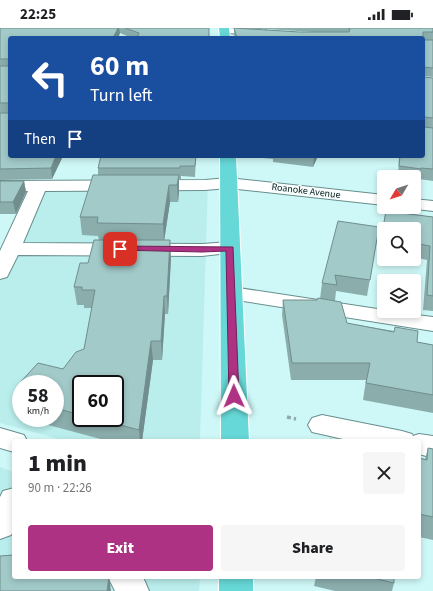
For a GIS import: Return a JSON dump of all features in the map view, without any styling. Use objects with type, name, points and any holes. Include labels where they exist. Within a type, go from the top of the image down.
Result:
[{"type":"main road","points":[[228,158],[235,439]]},
{"type":"main road","points":[[236,579],[236,591]]},
{"type":"street","points":[[225,32],[277,33]]},
{"type":"street","name":"Roanoke Avenue","points":[[0,186],[205,185],[228,183],[377,199]]},
{"type":"street","points":[[0,273],[9,241],[39,186]]},
{"type":"street","points":[[421,205],[433,206]]},
{"type":"street","points":[[9,241],[202,250],[230,248]]},
{"type":"street","points":[[232,293],[433,324]]},
{"type":"street","points":[[322,425],[392,439]]},
{"type":"street","points":[[0,438],[12,441]]},
{"type":"street","points":[[421,444],[433,447]]},
{"type":"street","points":[[12,504],[0,527],[12,531]]},
{"type":"street","points":[[126,579],[132,591]]},
{"type":"shaded area","points":[[208,182],[200,439],[59,439],[15,427],[64,427],[64,375],[12,375],[12,426],[0,423],[0,255],[36,183]]},
{"type":"shaded area","points":[[0,467],[12,471],[12,579],[200,579],[199,591],[0,591]]},
{"type":"building","points":[[0,28],[118,28],[114,36],[8,36],[8,59],[0,59]]},
{"type":"building","points":[[125,28],[209,28],[209,36],[138,36],[139,33]]},
{"type":"building","points":[[234,28],[299,32],[349,32],[350,29],[348,28],[433,28],[433,32],[423,32],[423,36],[236,36]]},
{"type":"building","points":[[425,40],[433,40],[433,68],[425,67]]},
{"type":"building","points":[[0,66],[8,66],[8,103],[0,103]]},
{"type":"building","points":[[425,77],[433,78],[433,118],[425,117]]},
{"type":"building","points":[[0,113],[8,113],[8,158],[55,158],[51,168],[0,169]]},
{"type":"building","points":[[425,127],[433,128],[433,169],[399,166],[400,158],[425,158]]},
{"type":"building","points":[[100,158],[196,158],[195,166],[180,166],[180,168],[98,168]]},
{"type":"building","points":[[93,175],[179,175],[177,185],[169,185],[163,224],[97,223],[98,217],[80,217]]},
{"type":"building","points":[[0,181],[24,181],[13,202],[0,202]]},
{"type":"building","points":[[385,214],[410,214],[433,217],[433,296],[427,295],[430,246],[421,244],[421,222],[384,222]]},
{"type":"building","points":[[338,221],[377,227],[377,239],[370,280],[335,275],[337,285],[322,283]]},
{"type":"building","points":[[94,240],[170,240],[167,296],[164,296],[161,341],[151,341],[139,430],[124,426],[124,375],[72,375],[72,413],[64,410],[64,375],[27,375],[38,363],[63,369],[76,352],[84,349],[95,290],[82,290],[82,287],[74,287],[80,263],[88,263]]},
{"type":"building","points":[[318,298],[341,302],[347,323],[394,332],[395,327],[418,331],[417,342],[433,345],[433,395],[366,383],[370,363],[292,363],[283,300],[317,300]]},
{"type":"building","points":[[428,448],[433,449],[433,517],[421,514],[421,458],[427,460]]},
{"type":"building","points":[[12,555],[12,579],[109,579],[107,591],[0,591],[0,556]]},
{"type":"building","points":[[377,579],[394,579],[394,583]]},
{"type":"route","points":[[120,249],[202,250],[230,248],[234,396]]}]
